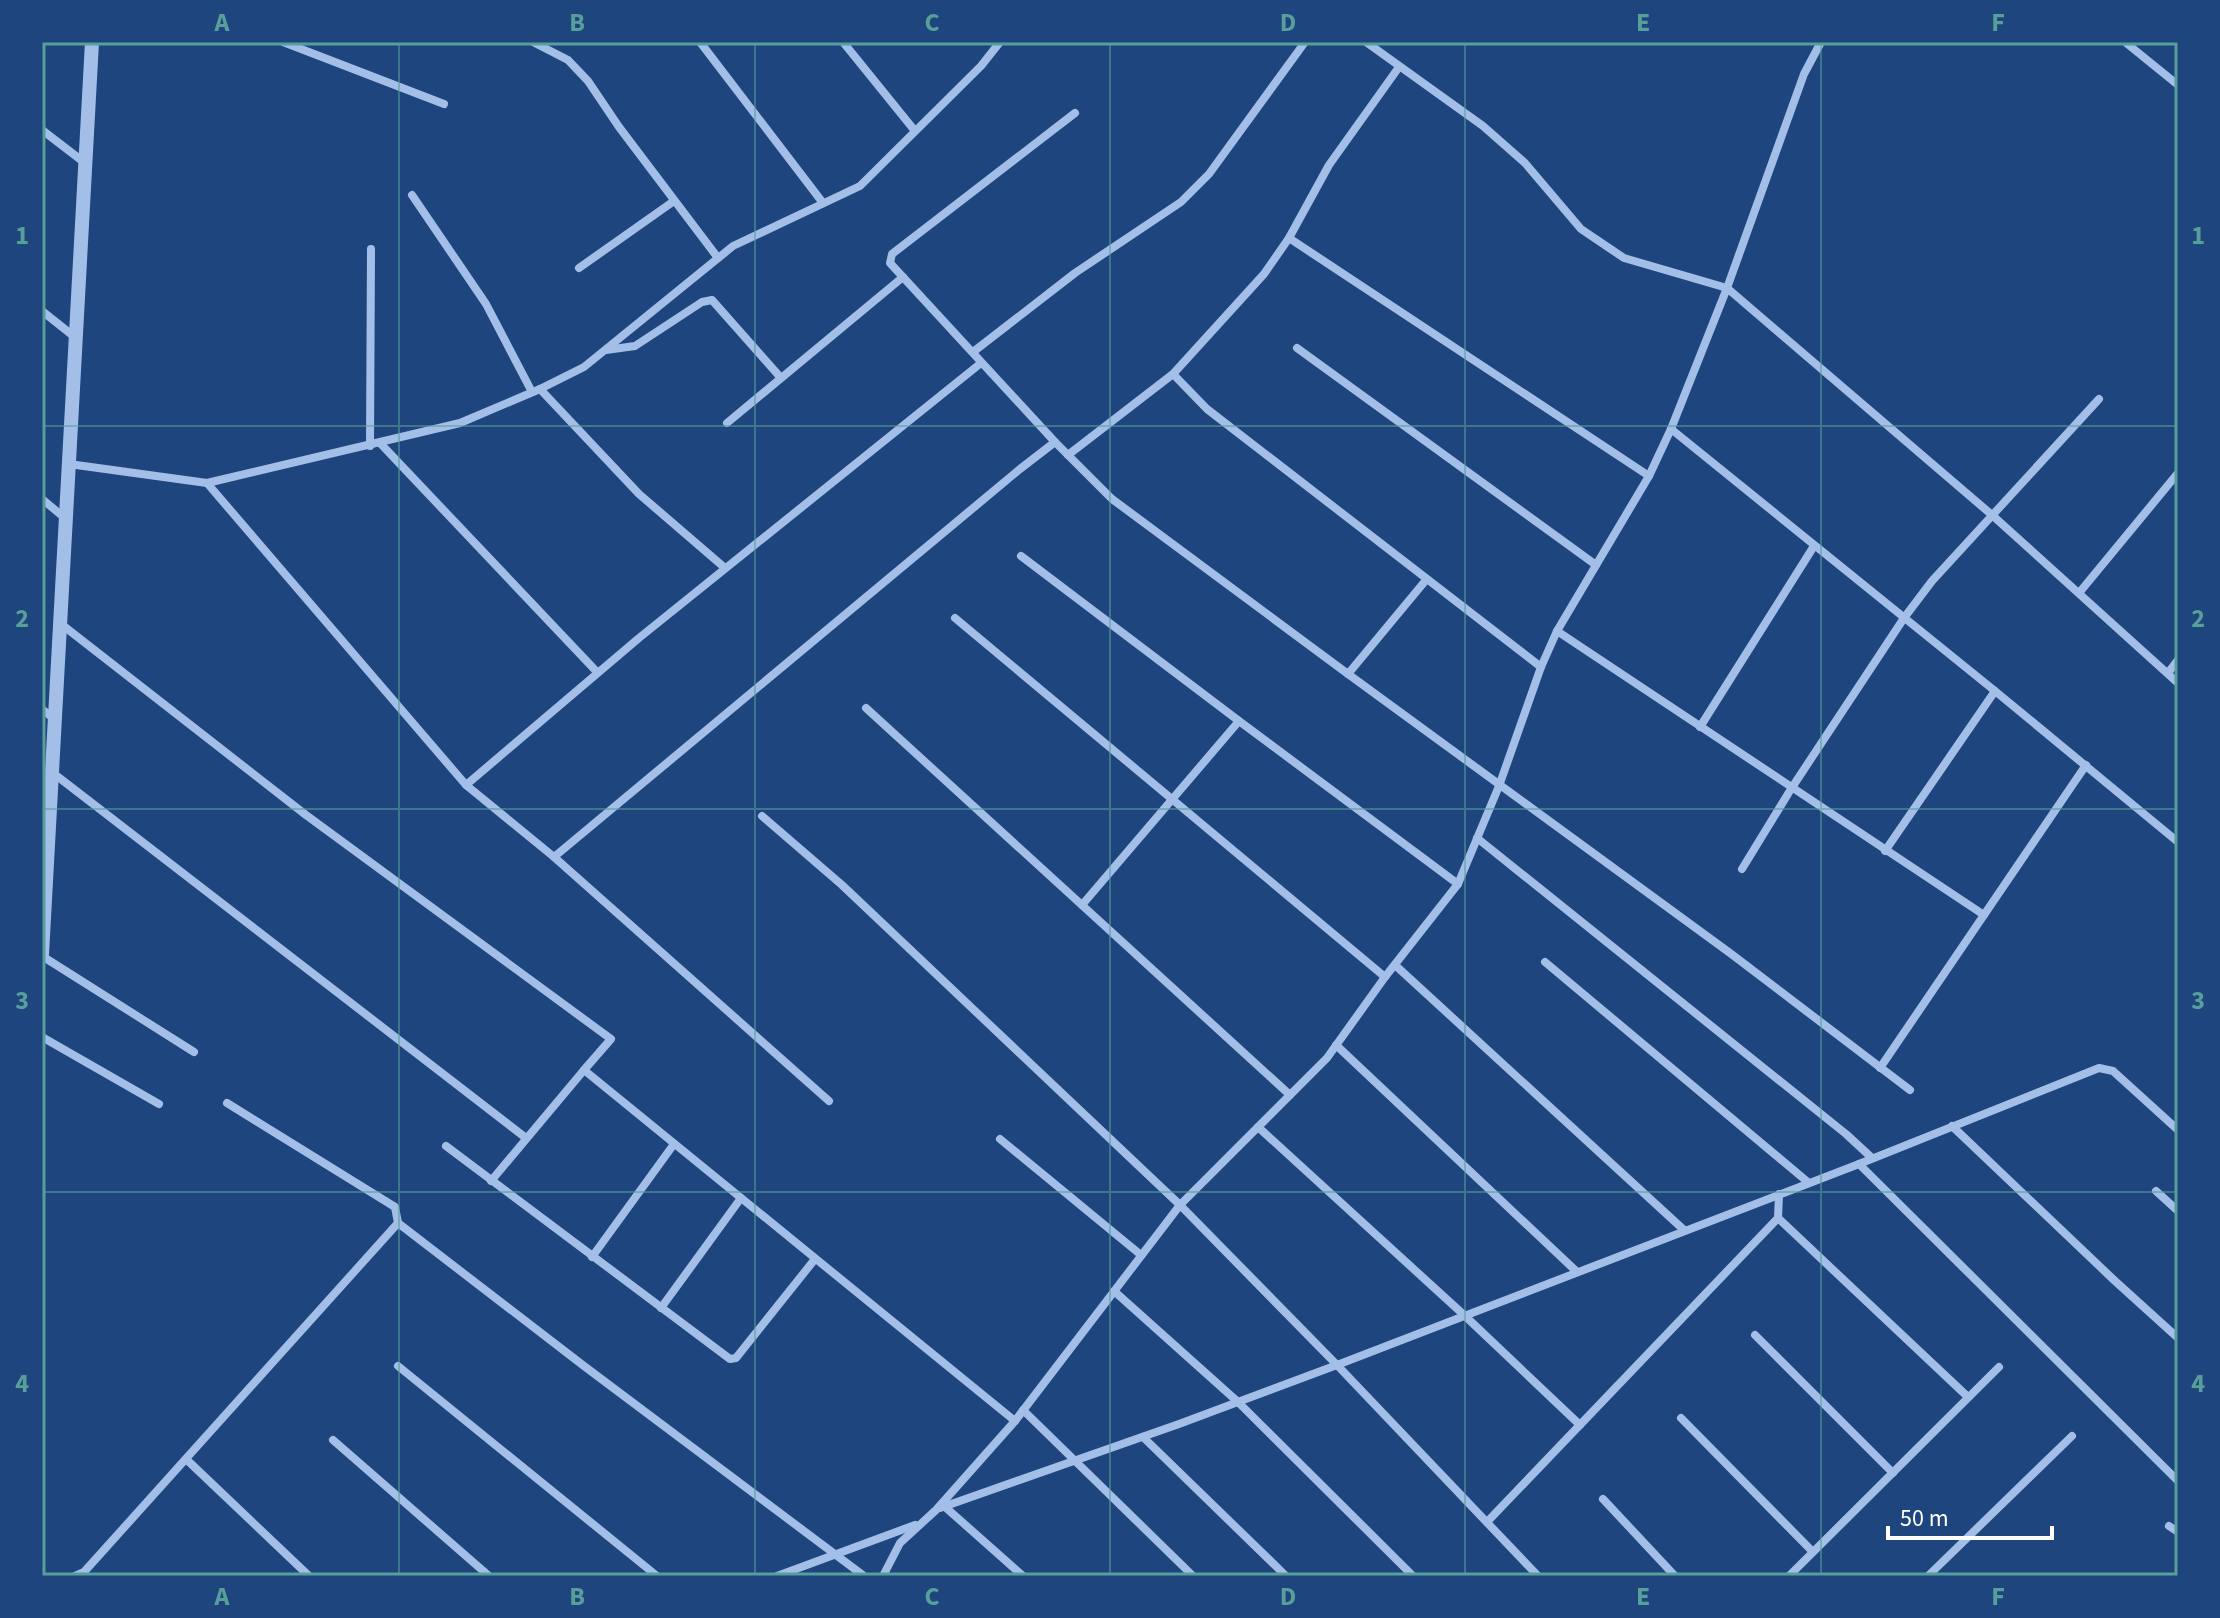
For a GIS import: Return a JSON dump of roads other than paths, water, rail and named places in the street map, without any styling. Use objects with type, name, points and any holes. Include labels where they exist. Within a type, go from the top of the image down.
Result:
[{"type":"street","points":[[92,42],[42,954],[194,1052]]},
{"type":"street","points":[[283,42],[444,104]]},
{"type":"street","points":[[533,42],[568,60],[588,81],[718,258]]},
{"type":"street","points":[[700,42],[823,203]]},
{"type":"street","points":[[843,42],[915,131]]},
{"type":"street","points":[[69,464],[207,483],[460,423],[536,391],[584,367],[733,246],[860,186],[981,66],[1000,42]]},
{"type":"street","points":[[973,352],[1075,273],[1181,202],[1209,174],[1305,42]]},
{"type":"street","points":[[1366,42],[1483,126],[1525,163],[1581,229],[1613,251],[1624,258],[1727,288],[1992,515],[2178,683]]},
{"type":"street","points":[[883,1576],[900,1543],[940,1508],[1015,1421],[1180,1205],[1327,1058],[1458,884],[1499,786],[1557,631],[1649,476],[1671,429],[1727,288],[1804,74],[1821,42]]},
{"type":"street","points":[[2125,42],[2178,85]]},
{"type":"street","points":[[1068,455],[1173,374],[1264,274],[1289,238],[1329,165],[1399,67]]},
{"type":"street","points":[[1075,113],[892,254],[890,263],[1055,442],[1112,499],[1730,953],[1910,1090]]},
{"type":"street","points":[[42,130],[85,164]]},
{"type":"street","points":[[412,195],[486,304],[536,391],[639,494],[725,568]]},
{"type":"street","points":[[579,268],[674,201]]},
{"type":"street","points":[[1289,238],[1649,476]]},
{"type":"street","points":[[370,446],[371,249]]},
{"type":"street","points":[[727,423],[903,277]]},
{"type":"street","points":[[604,350],[635,346],[702,302],[712,300],[781,378]]},
{"type":"street","points":[[42,311],[76,338]]},
{"type":"street","points":[[1297,348],[1596,565]]},
{"type":"street","points":[[466,785],[597,672],[981,363]]},
{"type":"street","points":[[1173,374],[1207,409],[1541,667]]},
{"type":"street","points":[[1742,869],[1791,789],[1904,618],[1932,581],[2099,399]]},
{"type":"street","points":[[1671,429],[2178,842]]},
{"type":"street","points":[[554,857],[1055,442]]},
{"type":"street","points":[[380,443],[597,672]]},
{"type":"street","points":[[2079,593],[2178,473]]},
{"type":"street","points":[[207,483],[466,785],[554,857],[829,1101]]},
{"type":"street","points":[[42,499],[66,520]]},
{"type":"street","points":[[1700,727],[1814,546]]},
{"type":"street","points":[[1021,556],[1458,884]]},
{"type":"street","points":[[1348,674],[1426,580]]},
{"type":"street","points":[[955,618],[1385,977]]},
{"type":"street","points":[[61,624],[306,815],[611,1039],[491,1181]]},
{"type":"street","points":[[1557,631],[1984,915]]},
{"type":"street","points":[[2168,673],[2178,660]]},
{"type":"street","points":[[1885,851],[1995,691]]},
{"type":"street","points":[[866,708],[1290,1095]]},
{"type":"street","points":[[42,709],[55,721]]},
{"type":"street","points":[[1082,905],[1239,721]]},
{"type":"street","points":[[1880,1068],[2086,765]]},
{"type":"street","points":[[53,773],[526,1138]]},
{"type":"street","points":[[762,816],[842,885],[1180,1205],[1538,1576]]},
{"type":"street","points":[[1477,838],[1872,1158]]},
{"type":"street","points":[[1545,962],[1809,1183]]},
{"type":"street","points":[[1395,965],[1684,1230]]},
{"type":"street","points":[[42,1037],[159,1104]]},
{"type":"street","points":[[1336,1045],[1576,1271]]},
{"type":"street","points":[[940,1508],[1337,1365],[2099,1068],[2113,1071],[2178,1130]]},
{"type":"street","points":[[584,1070],[1015,1421]]},
{"type":"street","points":[[227,1103],[395,1207],[398,1223],[864,1576]]},
{"type":"street","points":[[1952,1126],[2178,1338]]},
{"type":"street","points":[[1258,1127],[1580,1425]]},
{"type":"street","points":[[1000,1139],[1141,1255]]},
{"type":"street","points":[[592,1257],[674,1144]]},
{"type":"street","points":[[446,1146],[730,1359],[736,1358],[815,1259]]},
{"type":"street","points":[[1859,1164],[2178,1481]]},
{"type":"street","points":[[2156,1191],[2178,1211]]},
{"type":"street","points":[[1487,1522],[1778,1218],[1779,1194]]},
{"type":"street","points":[[661,1308],[741,1198]]},
{"type":"street","points":[[1778,1218],[1968,1397]]},
{"type":"street","points":[[75,1576],[84,1572],[398,1223]]},
{"type":"street","points":[[1114,1291],[1238,1402],[1413,1576]]},
{"type":"street","points":[[1755,1335],[1893,1473]]},
{"type":"street","points":[[398,1366],[657,1576]]},
{"type":"street","points":[[1789,1576],[1999,1367]]},
{"type":"street","points":[[1023,1410],[1193,1576]]},
{"type":"street","points":[[1681,1418],[1813,1552]]},
{"type":"street","points":[[1928,1576],[2072,1436]]},
{"type":"street","points":[[1143,1437],[1286,1576]]},
{"type":"street","points":[[333,1440],[489,1576]]},
{"type":"street","points":[[186,1459],[309,1576]]},
{"type":"street","points":[[1603,1499],[1675,1576]]},
{"type":"street","points":[[940,1508],[1023,1576]]},
{"type":"street","points":[[777,1576],[920,1523]]},
{"type":"street","points":[[2169,1526],[2178,1532]]}]
